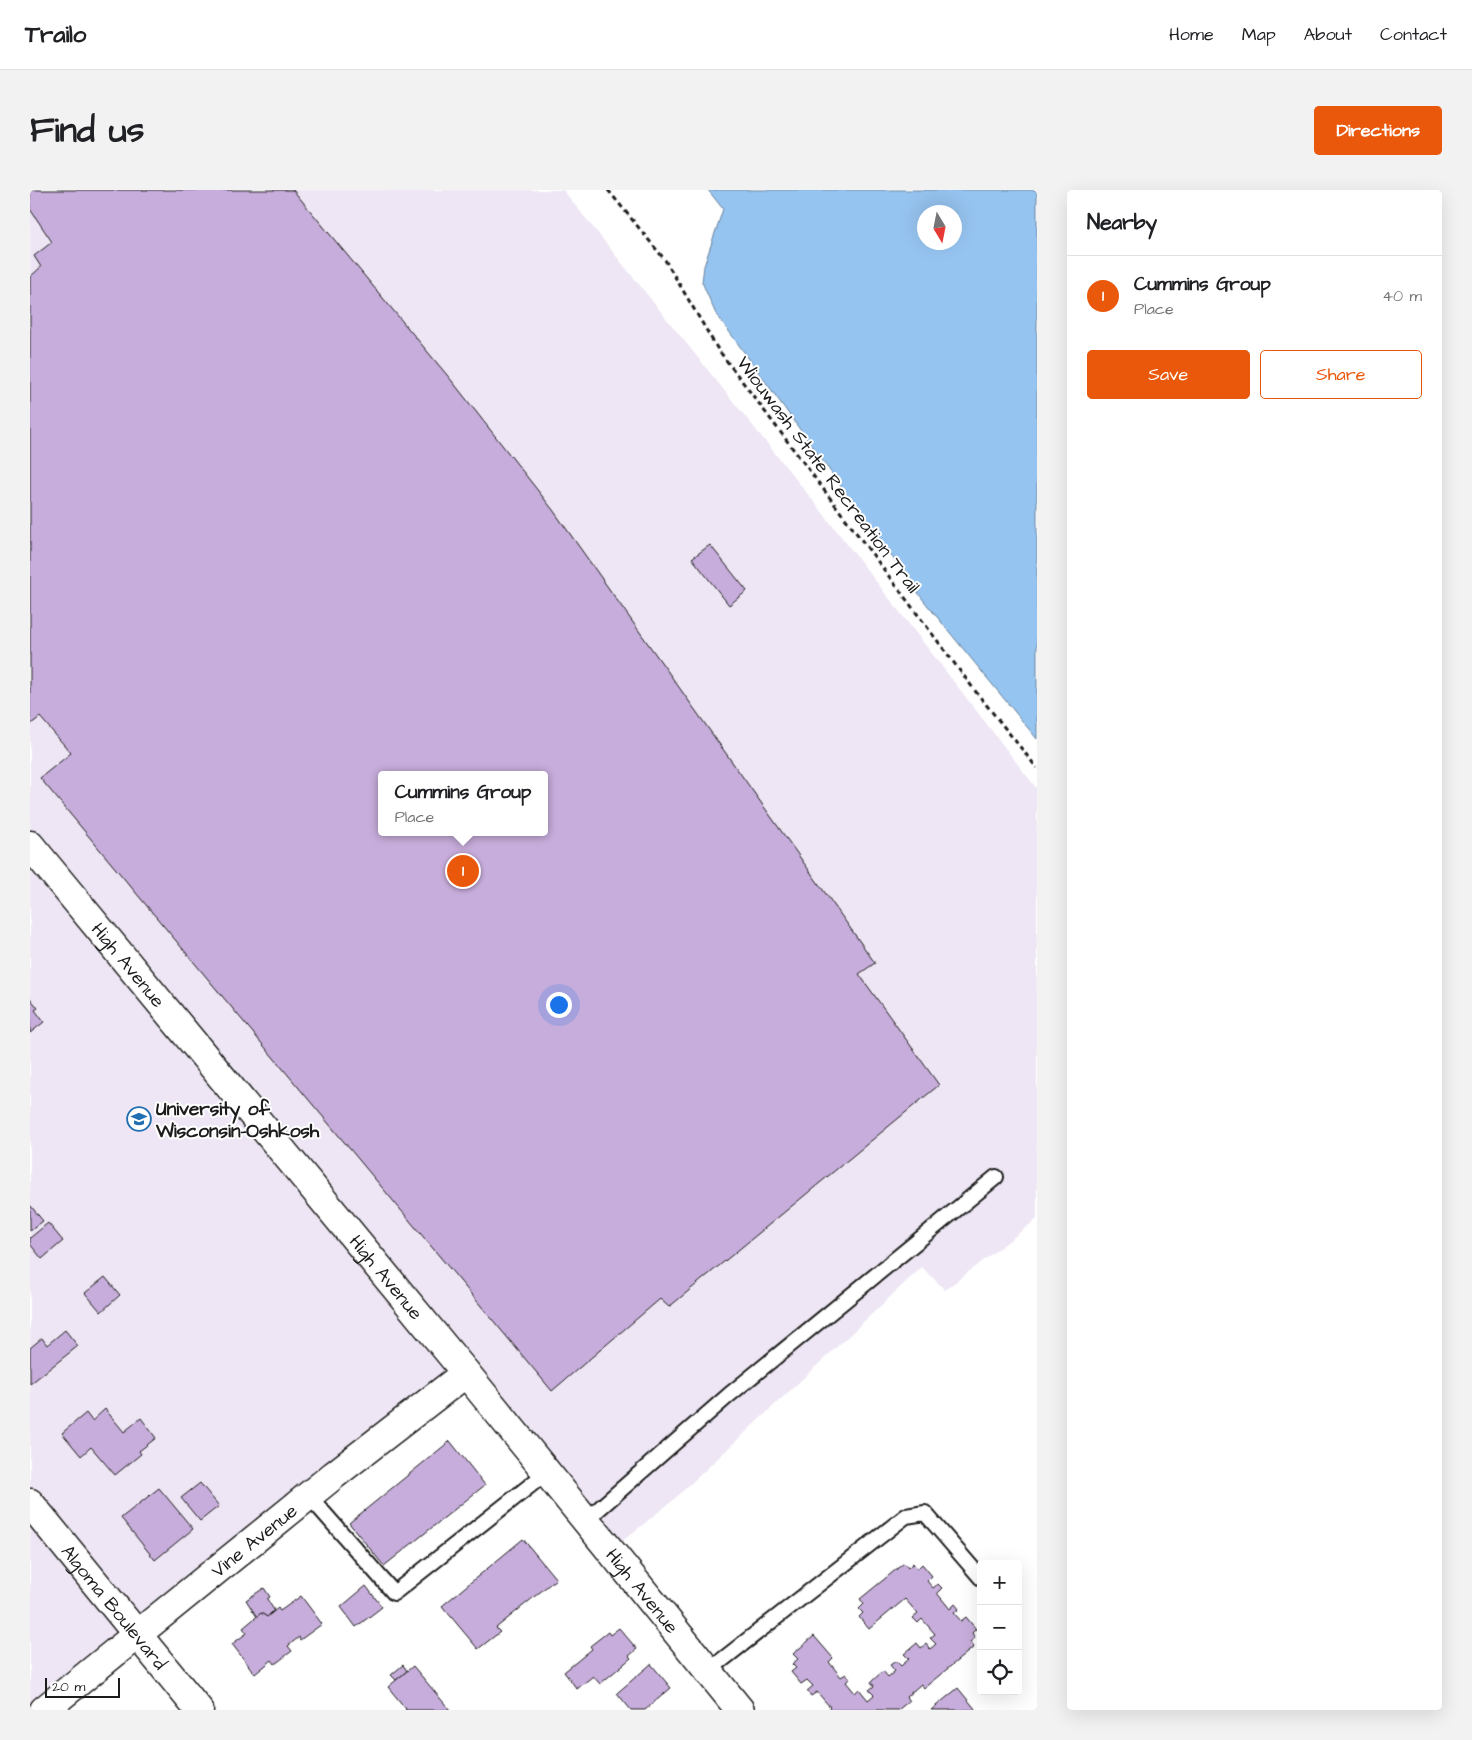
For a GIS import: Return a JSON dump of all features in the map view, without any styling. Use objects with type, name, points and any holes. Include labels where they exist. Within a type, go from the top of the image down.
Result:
[{"type":"main road","name":"High Avenue","points":[[30,845],[466,1373],[740,1710]]},
{"type":"main road","name":"Vine Avenue","points":[[44,1710],[309,1496],[466,1373]]},
{"type":"main road","name":"Algoma Boulevard","points":[[30,1503],[199,1710]]},
{"type":"lane","points":[[585,1521],[729,1395],[996,1177]]},
{"type":"lane","points":[[309,1496],[394,1593],[546,1473]]},
{"type":"lane","points":[[708,1671],[906,1516],[925,1513],[977,1573]]},
{"type":"path","name":"Wiouwash State Recreation Trail","points":[[608,190],[665,260],[718,348],[762,408],[976,692],[1037,768]]},
{"type":"shaded area","points":[[30,190],[563,190],[819,508],[1037,789],[1037,1219],[945,1290],[922,1267],[671,1502],[610,1551],[466,1373],[303,1488],[30,1706]]},
{"type":"water","points":[[708,190],[1037,190],[1037,739],[924,601],[715,312],[702,282],[704,266],[723,209]]},
{"type":"building","points":[[30,190],[293,190],[452,381],[553,510],[875,963],[859,974],[939,1085],[669,1307],[660,1299],[552,1391],[40,778],[71,753],[40,717],[30,725],[30,277],[41,267],[34,256],[52,242],[30,209]]},
{"type":"building","points":[[710,545],[747,591],[729,605],[692,558]]},
{"type":"building","points":[[30,998],[38,1008],[35,1010],[44,1022],[30,1033]]},
{"type":"building","points":[[30,1205],[43,1221],[30,1231]]},
{"type":"building","points":[[48,1223],[63,1241],[42,1259],[30,1244],[30,1238]]},
{"type":"building","points":[[105,1277],[120,1295],[101,1312],[85,1293]]},
{"type":"building","points":[[65,1330],[78,1346],[30,1384],[30,1348],[42,1338],[47,1345]]},
{"type":"building","points":[[105,1409],[124,1432],[141,1418],[156,1438],[139,1451],[141,1454],[115,1475],[91,1447],[81,1456],[62,1433],[86,1413],[92,1421]]},
{"type":"building","points":[[450,1441],[485,1485],[384,1566],[349,1523]]},
{"type":"building","points":[[200,1483],[219,1506],[200,1521],[181,1498]]},
{"type":"building","points":[[159,1488],[193,1529],[155,1560],[121,1518]]},
{"type":"building","points":[[523,1539],[556,1579],[496,1628],[500,1632],[478,1649],[442,1606]]},
{"type":"building","points":[[904,1563],[908,1568],[913,1563],[917,1569],[922,1564],[932,1576],[927,1581],[933,1588],[938,1584],[942,1588],[937,1593],[950,1609],[955,1604],[959,1609],[954,1613],[961,1621],[966,1617],[976,1629],[972,1633],[975,1638],[970,1642],[974,1647],[924,1688],[921,1684],[906,1697],[909,1701],[898,1710],[827,1710],[830,1707],[817,1692],[811,1696],[807,1691],[813,1686],[807,1680],[801,1684],[791,1672],[796,1668],[792,1664],[798,1659],[793,1654],[814,1636],[833,1658],[829,1662],[841,1677],[846,1674],[850,1679],[846,1682],[855,1693],[859,1689],[868,1700],[874,1695],[869,1690],[874,1686],[871,1682],[883,1671],[888,1677],[895,1671],[890,1665],[896,1661],[901,1666],[909,1659],[904,1654],[917,1643],[921,1648],[926,1644],[930,1649],[936,1644],[930,1638],[935,1634],[922,1619],[918,1623],[913,1618],[918,1614],[905,1599],[869,1629],[859,1617],[863,1613],[859,1609],[864,1604],[860,1599]]},
{"type":"building","points":[[366,1586],[382,1607],[356,1627],[341,1607]]},
{"type":"building","points":[[264,1588],[270,1597],[267,1599],[274,1610],[267,1617],[261,1613],[257,1617],[246,1600]]},
{"type":"building","points":[[301,1596],[322,1624],[300,1640],[299,1637],[288,1646],[292,1651],[275,1664],[272,1660],[255,1674],[232,1644],[247,1633],[243,1628],[261,1613],[267,1617],[278,1608],[280,1611]]},
{"type":"building","points":[[619,1628],[637,1649],[629,1656],[631,1658],[600,1684],[593,1676],[577,1689],[564,1672],[592,1649],[590,1646],[608,1632],[610,1635]]},
{"type":"building","points":[[651,1664],[671,1688],[645,1710],[631,1710],[617,1693]]},
{"type":"building","points":[[403,1665],[407,1671],[396,1680],[391,1675]]},
{"type":"building","points":[[413,1666],[450,1710],[405,1710],[388,1687]]},
{"type":"building","points":[[958,1688],[976,1710],[931,1710]]},
{"type":"place","name":"Cummins Group","points":[[463,871]]},
{"type":"place","name":"University of Wisconsin-Oshkosh","points":[[139,1119]]}]
